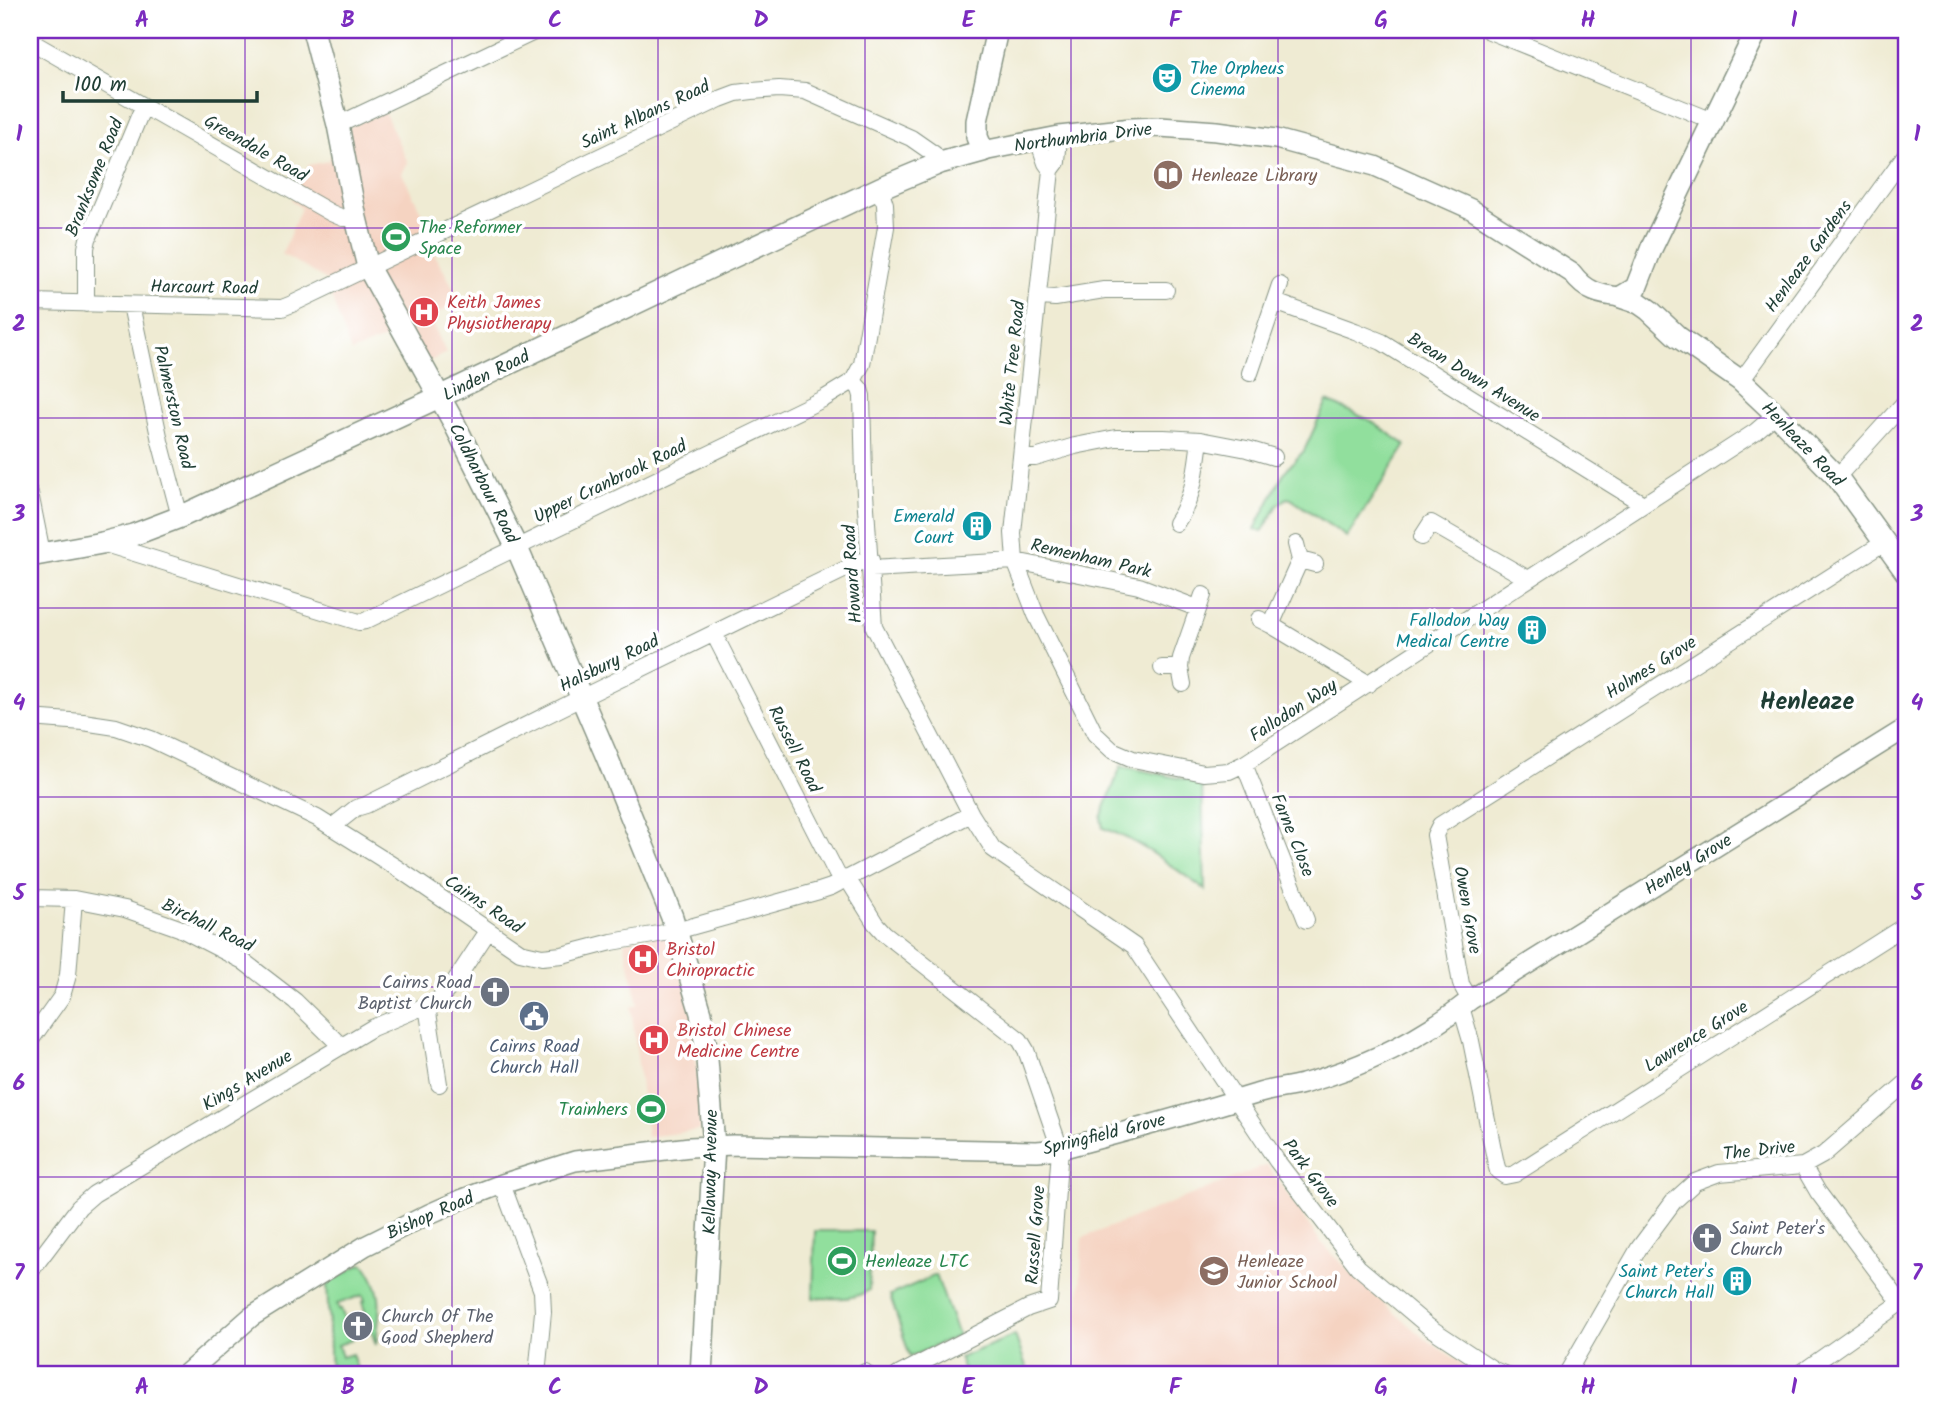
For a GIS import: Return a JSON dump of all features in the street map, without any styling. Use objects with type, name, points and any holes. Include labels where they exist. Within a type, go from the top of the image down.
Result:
[{"type":"main road","name":"Coldharbour Road","points":[[313,30],[338,125],[368,267],[517,548],[676,931]]},
{"type":"main road","points":[[983,151],[977,137],[977,121],[997,30]]},
{"type":"main road","points":[[1621,297],[1624,280],[1652,247],[1757,30]]},
{"type":"main road","name":"Linden Road","points":[[36,555],[134,535],[180,517],[880,188],[940,163],[983,151]]},
{"type":"main road","name":"Henleaze Road","points":[[1621,297],[1630,313],[1678,337],[1741,381],[1776,414],[1838,477],[1906,572]]},
{"type":"main road","name":"Kellaway Avenue","points":[[676,931],[704,1023],[713,1120],[714,1146],[701,1375]]},
{"type":"street","points":[[338,125],[538,30]]},
{"type":"street","points":[[1487,30],[1713,121]]},
{"type":"street","name":"Greendale Road","points":[[30,41],[331,214],[342,218],[356,218]]},
{"type":"street","name":"Saint Albans Road","points":[[368,267],[736,93],[779,89],[805,92],[911,138],[934,154],[940,163]]},
{"type":"street","name":"Branksome Road","points":[[86,304],[88,239],[143,107]]},
{"type":"street","name":"Northumbria Drive","points":[[983,151],[1059,136],[1132,128],[1217,131],[1276,139],[1375,166],[1455,201],[1572,273],[1577,281],[1600,296],[1621,297]]},
{"type":"street","name":"White Tree Road","points":[[1015,561],[1013,533],[1051,170],[1057,162],[1059,136]]},
{"type":"street","name":"White Tree Road","points":[[1038,140],[1051,170]]},
{"type":"street","name":"Henleaze Gardens","points":[[1741,381],[1906,154]]},
{"type":"street","points":[[853,380],[862,364],[886,227],[885,204],[880,188]]},
{"type":"street","name":"Harcourt Road","points":[[30,302],[282,307],[368,267]]},
{"type":"street","points":[[1250,373],[1280,285]]},
{"type":"street","points":[[1039,297],[1055,298],[1104,290],[1166,290]]},
{"type":"street","name":"Brean Down Avenue","points":[[1275,302],[1382,342],[1643,504]]},
{"type":"street","name":"Palmerston Road","points":[[131,305],[160,441],[180,517]]},
{"type":"street","name":"Upper Cranbrook Road","points":[[102,542],[359,622],[365,621],[825,398],[853,380]]},
{"type":"street","name":"Howard Road","points":[[853,380],[862,396],[864,478],[874,627],[971,814],[993,849],[1135,946]]},
{"type":"street","points":[[1838,477],[1906,401]]},
{"type":"street","name":"Fallodon Way","points":[[1015,561],[1036,615],[1095,734],[1112,750],[1133,759],[1204,773],[1229,771],[1369,684],[1755,432],[1776,414]]},
{"type":"street","points":[[1021,458],[1035,458],[1116,438],[1250,442],[1274,457]]},
{"type":"street","points":[[1198,520],[1180,517],[1194,484],[1200,440]]},
{"type":"street","points":[[30,493],[36,555]]},
{"type":"street","points":[[1422,537],[1431,523],[1528,579]]},
{"type":"street","name":"Holmes Grove","points":[[1440,825],[1885,542]]},
{"type":"street","points":[[1304,556],[1265,622],[1369,684]]},
{"type":"street","name":"Halsbury Road","points":[[332,827],[356,808],[862,561],[871,565]]},
{"type":"street","points":[[871,565],[1015,561]]},
{"type":"street","name":"Remenham Park","points":[[1015,561],[1200,601],[1181,658],[1182,676],[1162,668]]},
{"type":"street","name":"Russell Road","points":[[714,634],[844,880]]},
{"type":"street","name":"Cairns Road","points":[[30,718],[117,727],[150,739],[317,818],[397,868],[520,952],[542,957],[676,931],[819,891],[971,814]]},
{"type":"street","name":"Henley Grove","points":[[1465,1004],[1906,728]]},
{"type":"street","name":"Farne Close","points":[[1244,764],[1306,920]]},
{"type":"street","points":[[351,839],[366,805]]},
{"type":"street","name":"Owen Grove","points":[[1440,825],[1435,835],[1471,1041],[1496,1164],[1498,1171],[1505,1176]]},
{"type":"street","name":"Russell Grove","points":[[844,880],[884,933],[1020,1040],[1027,1050],[1059,1149],[1049,1301],[1028,1308],[898,1375]]},
{"type":"street","name":"Birchall Road","points":[[30,898],[74,899],[125,909],[179,928],[243,961],[295,1001],[341,1046]]},
{"type":"street","points":[[30,1041],[62,996],[68,975],[74,899]]},
{"type":"street","name":"Lawrence Grove","points":[[1505,1176],[1515,1174],[1906,925]]},
{"type":"street","name":"Kings Avenue","points":[[30,1272],[79,1207],[94,1194],[372,1028],[427,1006],[444,995],[488,931]]},
{"type":"street","name":"Park Grove","points":[[1135,946],[1277,1161],[1358,1267],[1429,1327],[1494,1370],[1506,1375]]},
{"type":"street","name":"Springfield Grove","points":[[714,1146],[1037,1151],[1059,1149],[1260,1093],[1303,1084],[1355,1066],[1413,1038],[1465,1004]]},
{"type":"street","points":[[427,1006],[439,1084]]},
{"type":"street","name":"The Drive","points":[[1566,1375],[1639,1248],[1674,1200],[1695,1182],[1719,1173],[1803,1166],[1823,1155],[1906,1083]]},
{"type":"street","name":"Bishop Road","points":[[185,1375],[251,1317],[365,1246],[429,1214],[502,1184],[575,1161],[714,1146]]},
{"type":"street","points":[[1798,1375],[1904,1301],[1818,1192],[1803,1166]]},
{"type":"street","points":[[502,1184],[542,1291],[543,1312],[537,1375]]},
{"type":"shaded area","points":[[384,111],[408,163],[402,173],[429,228],[422,232],[461,301],[430,317],[446,353],[414,369],[396,334],[351,352],[325,279],[282,254],[301,208],[291,200],[309,165],[328,161],[350,127]]},
{"type":"shaded area","points":[[672,931],[694,1024],[700,1130],[647,1137],[631,1007],[638,1004],[624,942]]},
{"type":"shaded area","name":"Henleaze Junior School","points":[[1267,1165],[1320,1241],[1368,1290],[1425,1339],[1480,1375],[1077,1375],[1082,1238]]},
{"type":"green space","points":[[1327,401],[1369,420],[1406,445],[1347,537],[1287,498],[1278,505],[1262,532],[1255,529],[1285,471],[1304,451]]},
{"type":"green space","points":[[1121,766],[1202,783],[1205,890],[1143,847],[1103,828],[1101,818]]},
{"type":"green space","name":"Henleaze LTC","points":[[815,1231],[871,1231],[869,1290],[849,1297],[813,1298]]},
{"type":"green space","points":[[361,1264],[365,1265],[372,1276],[380,1304],[376,1345],[362,1302],[365,1301],[363,1295],[337,1304],[352,1340],[338,1345],[342,1357],[352,1354],[357,1369],[331,1375],[327,1283]]},
{"type":"green space","name":"Henleaze LTC","points":[[936,1275],[958,1336],[910,1357],[890,1295]]},
{"type":"green space","points":[[1015,1335],[1029,1375],[966,1375],[959,1358]]},
{"type":"place","name":"The Orpheus Cinema","points":[[1167,78]]},
{"type":"place","name":"Henleaze Library","points":[[1168,175]]},
{"type":"place","name":"The Reformer Space","points":[[396,237]]},
{"type":"place","name":"Keith James Physiotherapy","points":[[424,312]]},
{"type":"place","name":"Emerald Court","points":[[977,526]]},
{"type":"place","name":"Fallodon Way Medical Centre","points":[[1532,630]]},
{"type":"place","name":"Bristol Chiropractic","points":[[643,959]]},
{"type":"place","name":"Cairns Road Baptist Church","points":[[495,992]]},
{"type":"place","name":"Cairns Road Church Hall","points":[[534,1016]]},
{"type":"place","name":"Bristol Chinese Medicine Centre","points":[[654,1040]]},
{"type":"place","name":"Trainhers","points":[[651,1109]]},
{"type":"place","name":"Saint Peter's Church","points":[[1707,1238]]},
{"type":"place","name":"Henleaze LTC","points":[[842,1261]]},
{"type":"place","name":"Henleaze Junior School","points":[[1214,1271]]},
{"type":"place","name":"Saint Peter's Church Hall","points":[[1737,1281]]},
{"type":"place","name":"Church Of The Good Shepherd","points":[[358,1326]]},
{"type":"district","name":"Henleaze","points":[[1807,701]]}]
